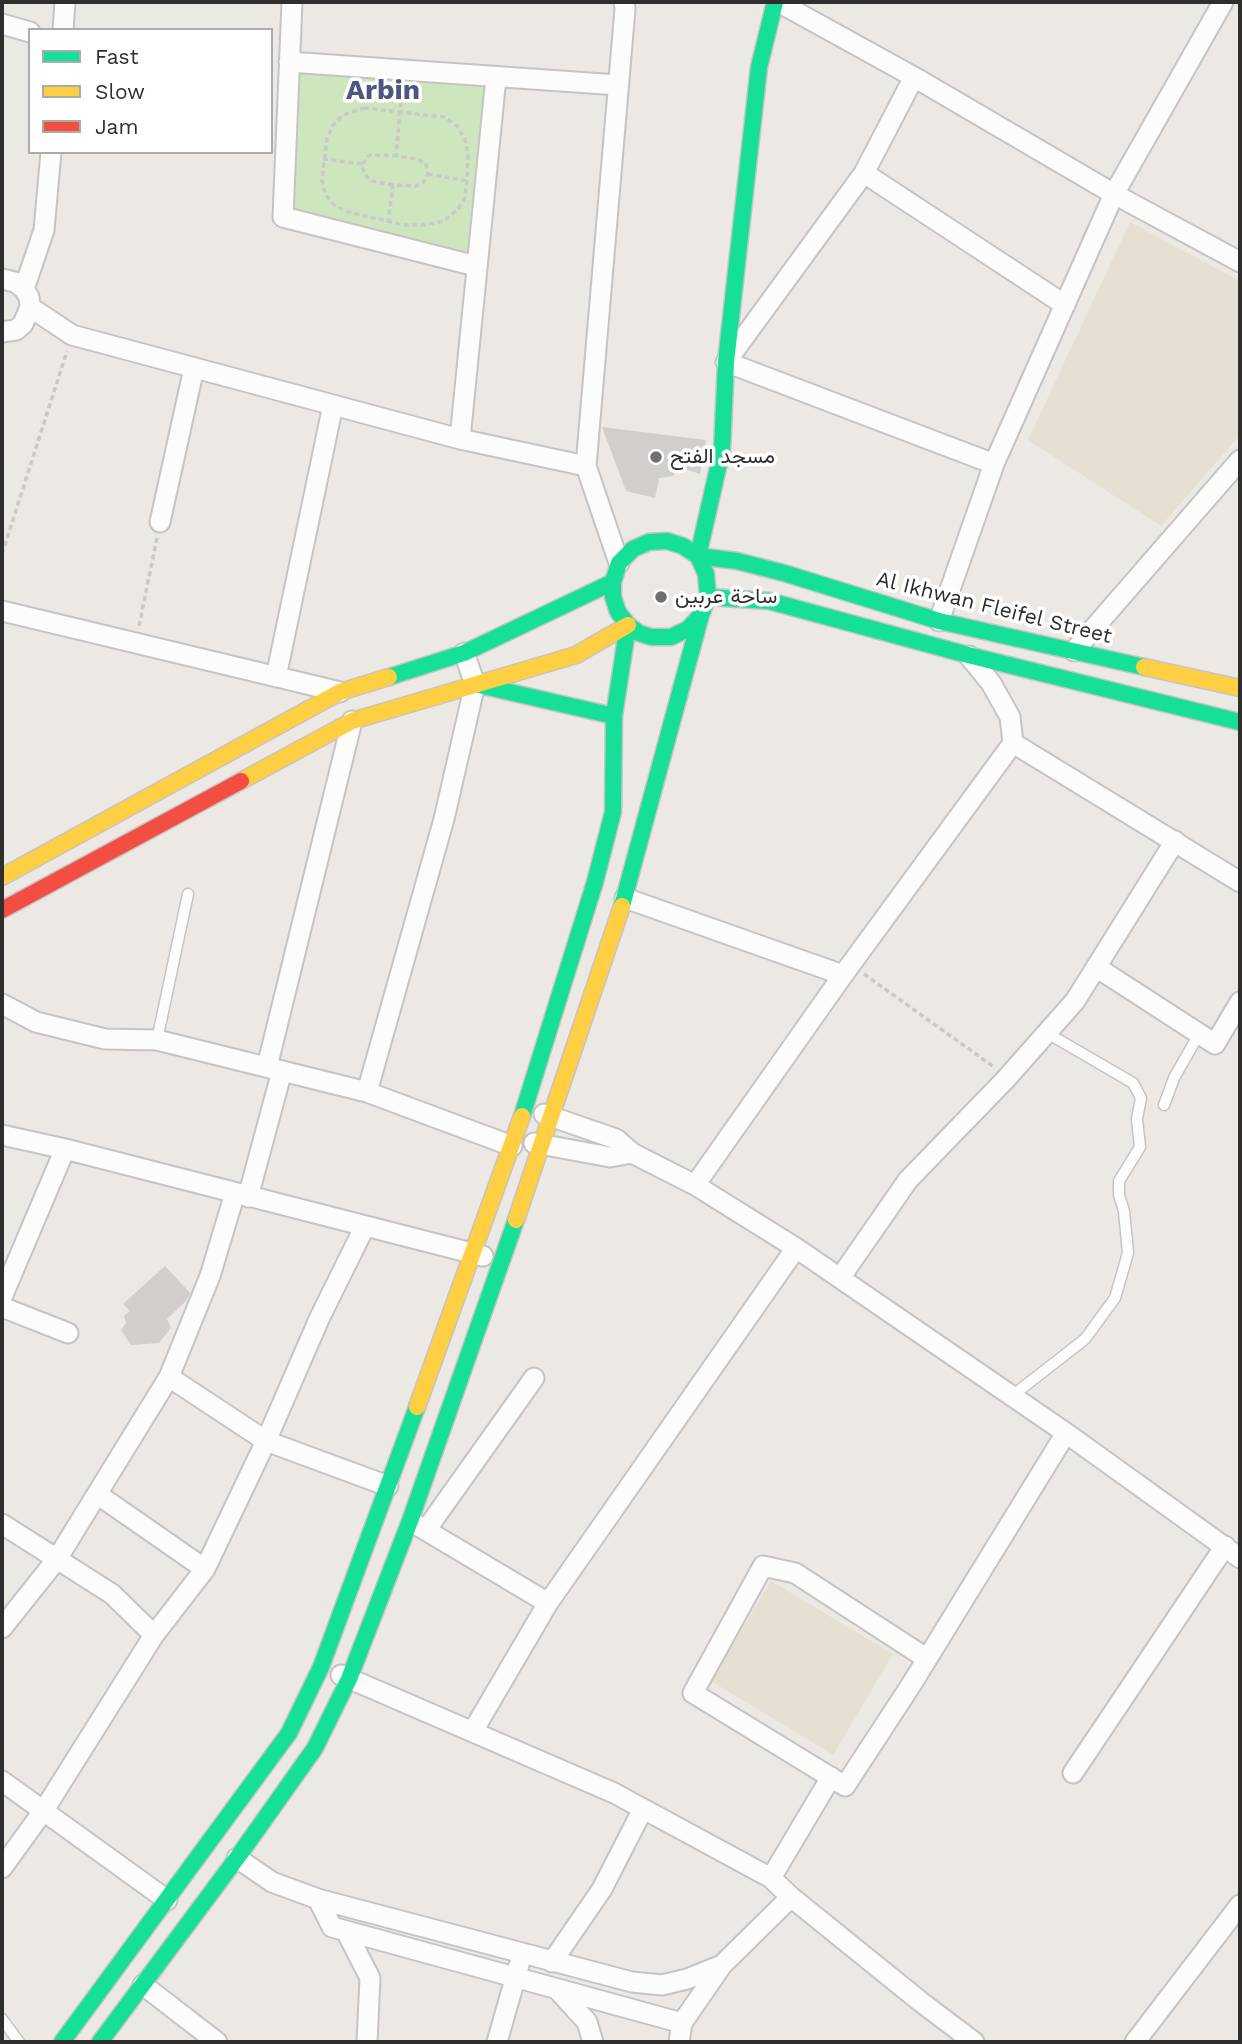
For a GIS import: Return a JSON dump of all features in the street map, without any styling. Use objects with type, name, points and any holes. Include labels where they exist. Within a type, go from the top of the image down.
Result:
[{"type":"main road","points":[[698,556],[722,450],[726,362],[759,67],[776,2]]},
{"type":"main road","points":[[2,877],[340,692],[464,653],[616,572],[633,549],[649,542],[667,541],[698,556],[706,574],[708,597],[625,898],[502,1261],[418,1525],[315,1748],[100,2042]]},
{"type":"main road","name":"Al Ikhwan Fleifel Street","points":[[698,556],[737,561],[784,573],[939,621],[1240,688]]},
{"type":"main road","points":[[616,572],[613,597],[618,612],[628,625],[639,632],[652,636],[671,636],[688,629],[701,615]]},
{"type":"main road","points":[[708,597],[769,601],[968,655],[1240,722]]},
{"type":"main road","points":[[2,910],[352,721],[576,655],[628,625]]},
{"type":"main road","points":[[62,2042],[289,1733],[321,1667],[514,1142],[568,975],[613,812],[614,716],[628,625]]},
{"type":"main road","points":[[475,684],[614,716]]},
{"type":"street","points":[[63,28],[65,2]]},
{"type":"street","points":[[292,2],[283,217],[476,266]]},
{"type":"street","points":[[616,572],[586,466],[624,2]]},
{"type":"street","points":[[776,2],[1114,194],[1240,262]]},
{"type":"street","points":[[939,621],[994,464],[1114,194],[1223,2]]},
{"type":"street","points":[[2,24],[28,31]]},
{"type":"street","points":[[289,62],[618,85]]},
{"type":"street","points":[[460,439],[496,77]]},
{"type":"street","points":[[914,78],[864,173],[726,362],[994,464]]},
{"type":"street","points":[[2,332],[16,330],[23,324],[44,230],[51,154]]},
{"type":"street","points":[[864,173],[1065,305]]},
{"type":"street","points":[[2,279],[15,282],[27,298],[72,335],[460,439],[586,466]]},
{"type":"street","points":[[160,522],[194,368]]},
{"type":"street","points":[[276,677],[333,405]]},
{"type":"street","points":[[1074,651],[1237,472]]},
{"type":"street","points":[[2,611],[340,692]]},
{"type":"street","points":[[367,1093],[444,819],[475,684],[464,653]]},
{"type":"street","points":[[695,1185],[847,970],[1013,743],[1010,717],[991,683],[968,655]]},
{"type":"street","points":[[2,1628],[57,1559],[169,1377],[242,1195],[274,1069],[352,721]]},
{"type":"street","points":[[1013,743],[1240,882]]},
{"type":"street","points":[[840,1278],[908,1180],[1008,1077],[1075,1001],[1175,841]]},
{"type":"street","points":[[625,898],[847,970]]},
{"type":"street","points":[[1096,967],[1215,1044],[1240,1002]]},
{"type":"street","points":[[2,1003],[36,1022],[105,1039],[157,1040],[274,1069],[367,1093],[514,1142],[610,1157],[632,1153]]},
{"type":"street","points":[[524,1106],[616,1139],[632,1153],[695,1185],[796,1248],[1066,1433],[1233,1552],[1073,1773]]},
{"type":"street","points":[[2,1135],[502,1261]]},
{"type":"street","points":[[2,1297],[65,1149]]},
{"type":"street","points":[[2,1868],[44,1810],[154,1635],[205,1569],[266,1441],[320,1317],[365,1226]]},
{"type":"street","points":[[472,1731],[548,1603],[796,1248]]},
{"type":"street","points":[[2,1307],[68,1333]]},
{"type":"street","points":[[169,1377],[266,1441],[388,1486]]},
{"type":"street","points":[[534,1378],[418,1525],[548,1603]]},
{"type":"street","points":[[926,1658],[796,1573],[763,1566],[693,1693],[845,1786],[911,1685],[1066,1433]]},
{"type":"street","points":[[97,1494],[205,1569]]},
{"type":"street","points":[[2,1524],[112,1594],[154,1635]]},
{"type":"street","points":[[321,1667],[614,1793],[771,1878],[791,1897],[974,2042]]},
{"type":"street","points":[[771,1878],[831,1777]]},
{"type":"street","points":[[2,1781],[167,1900]]},
{"type":"street","points":[[552,1962],[602,1889],[643,1809]]},
{"type":"street","points":[[237,1858],[272,1882],[318,1899],[632,1982],[662,1985],[687,1979],[722,1965]]},
{"type":"street","points":[[318,1899],[332,1927],[558,1990],[681,2032],[722,1965],[791,1897]]},
{"type":"street","points":[[1135,2042],[1240,1905]]},
{"type":"street","points":[[346,1931],[370,1978],[367,2042]]},
{"type":"street","points":[[497,2042],[522,1954]]},
{"type":"street","points":[[143,1985],[217,2042]]},
{"type":"street","points":[[558,1990],[587,2022],[593,2042]]},
{"type":"lane","points":[[157,1040],[188,894]]},
{"type":"lane","points":[[1012,1396],[1085,1339],[1115,1298],[1128,1253],[1119,1181],[1140,1147],[1138,1119],[1141,1098],[1132,1083],[1046,1033]]},
{"type":"lane","points":[[1164,1105],[1174,1078],[1199,1034]]},
{"type":"lane","points":[[2,2019],[19,2042]]},
{"type":"path","points":[[396,156],[404,70]]},
{"type":"path","points":[[364,108],[444,117],[457,126],[465,139],[468,154],[464,200],[444,221],[424,225],[404,225],[348,212],[335,206],[325,194],[322,180],[323,159],[332,125],[343,115],[364,108]]},
{"type":"path","points":[[382,154],[417,159],[426,164],[428,174],[424,182],[416,186],[393,185],[372,181],[364,174],[362,163],[370,155],[382,154]]},
{"type":"path","points":[[323,159],[362,163]]},
{"type":"path","points":[[428,174],[467,181]]},
{"type":"path","points":[[385,242],[393,185]]},
{"type":"path","points":[[2,554],[72,335]]},
{"type":"path","points":[[136,643],[160,522]]},
{"type":"path","points":[[847,970],[1008,1077]]},
{"type":"shaded area","points":[[1130,222],[1240,281],[1240,435],[1161,526],[1028,440]]},
{"type":"shaded area","points":[[771,1581],[893,1654],[833,1755],[711,1681]]},
{"type":"green space","points":[[296,70],[487,85],[469,255],[290,212]]},
{"type":"building","points":[[602,427],[706,440],[700,474],[679,467],[673,476],[659,478],[655,498],[626,491]]},
{"type":"building","points":[[165,1266],[190,1293],[186,1301],[167,1319],[171,1328],[159,1343],[131,1345],[121,1330],[126,1323],[124,1316],[130,1311],[123,1304]]},
{"type":"traffic: fast","points":[[698,556],[722,450],[726,362],[759,67],[775,2]]},
{"type":"traffic: fast","points":[[667,541],[683,546],[698,556],[706,574],[708,597],[701,615],[688,629],[671,637],[651,637],[628,625],[618,612],[613,597],[613,582],[619,563],[633,549],[649,542],[667,541]]},
{"type":"traffic: fast","points":[[698,556],[737,561],[784,573],[939,621],[1144,667]]},
{"type":"traffic: fast","points":[[389,677],[464,653],[613,582]]},
{"type":"traffic: fast","points":[[708,597],[769,601],[968,655],[1240,722]]},
{"type":"traffic: fast","points":[[622,906],[701,615]]},
{"type":"traffic: fast","points":[[522,1116],[595,882],[613,812],[614,716],[628,625]]},
{"type":"traffic: fast","points":[[479,685],[614,716]]},
{"type":"traffic: fast","points":[[100,2042],[315,1748],[349,1679],[410,1521],[516,1220]]},
{"type":"traffic: fast","points":[[62,2042],[289,1733],[321,1667],[417,1407]]},
{"type":"traffic: slow","points":[[241,781],[352,721],[576,655],[628,625]]},
{"type":"traffic: slow","points":[[1144,667],[1240,688]]},
{"type":"traffic: slow","points":[[2,877],[340,692],[389,677]]},
{"type":"traffic: slow","points":[[516,1220],[622,906]]},
{"type":"traffic: slow","points":[[417,1407],[522,1116]]},
{"type":"traffic: jam","points":[[2,910],[241,781]]},
{"type":"place","name":"مسجد الفتح","points":[[656,457]]},
{"type":"place","name":"ساحة عربين","points":[[661,597]]},
{"type":"district","name":"Arbin","points":[[383,91]]}]
